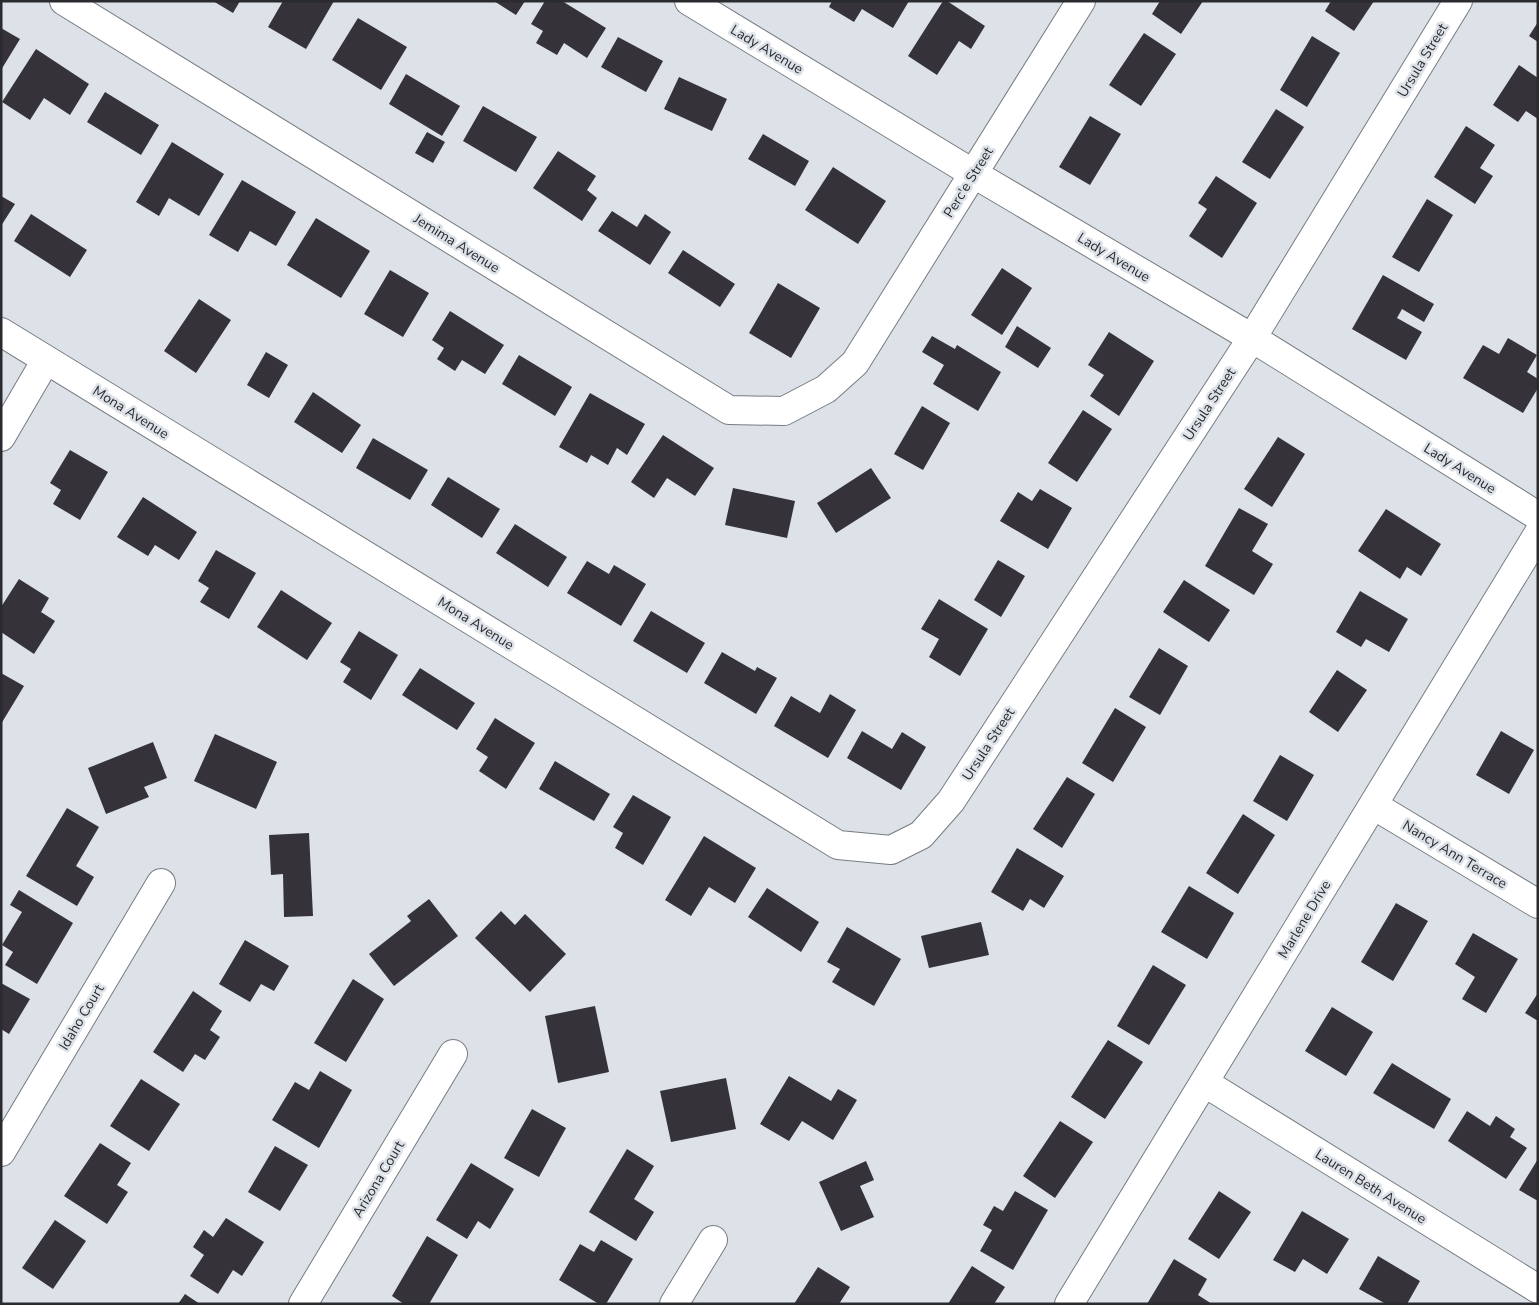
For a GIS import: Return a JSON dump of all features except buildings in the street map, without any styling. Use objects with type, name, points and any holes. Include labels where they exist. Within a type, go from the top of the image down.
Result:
[{"type":"street","name":"Jemima Avenue","points":[[64,1],[729,410],[784,412],[826,390],[856,362]]},
{"type":"street","name":"Lady Avenue","points":[[689,1],[974,174],[1252,338],[1538,516]]},
{"type":"street","name":"Perc'e Street","points":[[856,362],[1081,1]]},
{"type":"street","name":"Ursula Street","points":[[951,801],[1252,338],[1458,1]]},
{"type":"street","name":"Mona Avenue","points":[[1,332],[838,845],[892,850],[920,836],[951,801]]},
{"type":"street","points":[[1,437],[46,360]]},
{"type":"street","name":"Marlene Drive","points":[[1069,1304],[1538,534]]},
{"type":"street","name":"Nancy Ann Terrace","points":[[1373,805],[1538,904]]},
{"type":"street","name":"Idaho Court","points":[[1,1152],[161,883]]},
{"type":"street","name":"Arizona Court","points":[[303,1304],[453,1054]]},
{"type":"street","name":"Lauren Beth Avenue","points":[[1205,1083],[1538,1289]]},
{"type":"street","points":[[674,1304],[713,1240]]}]
